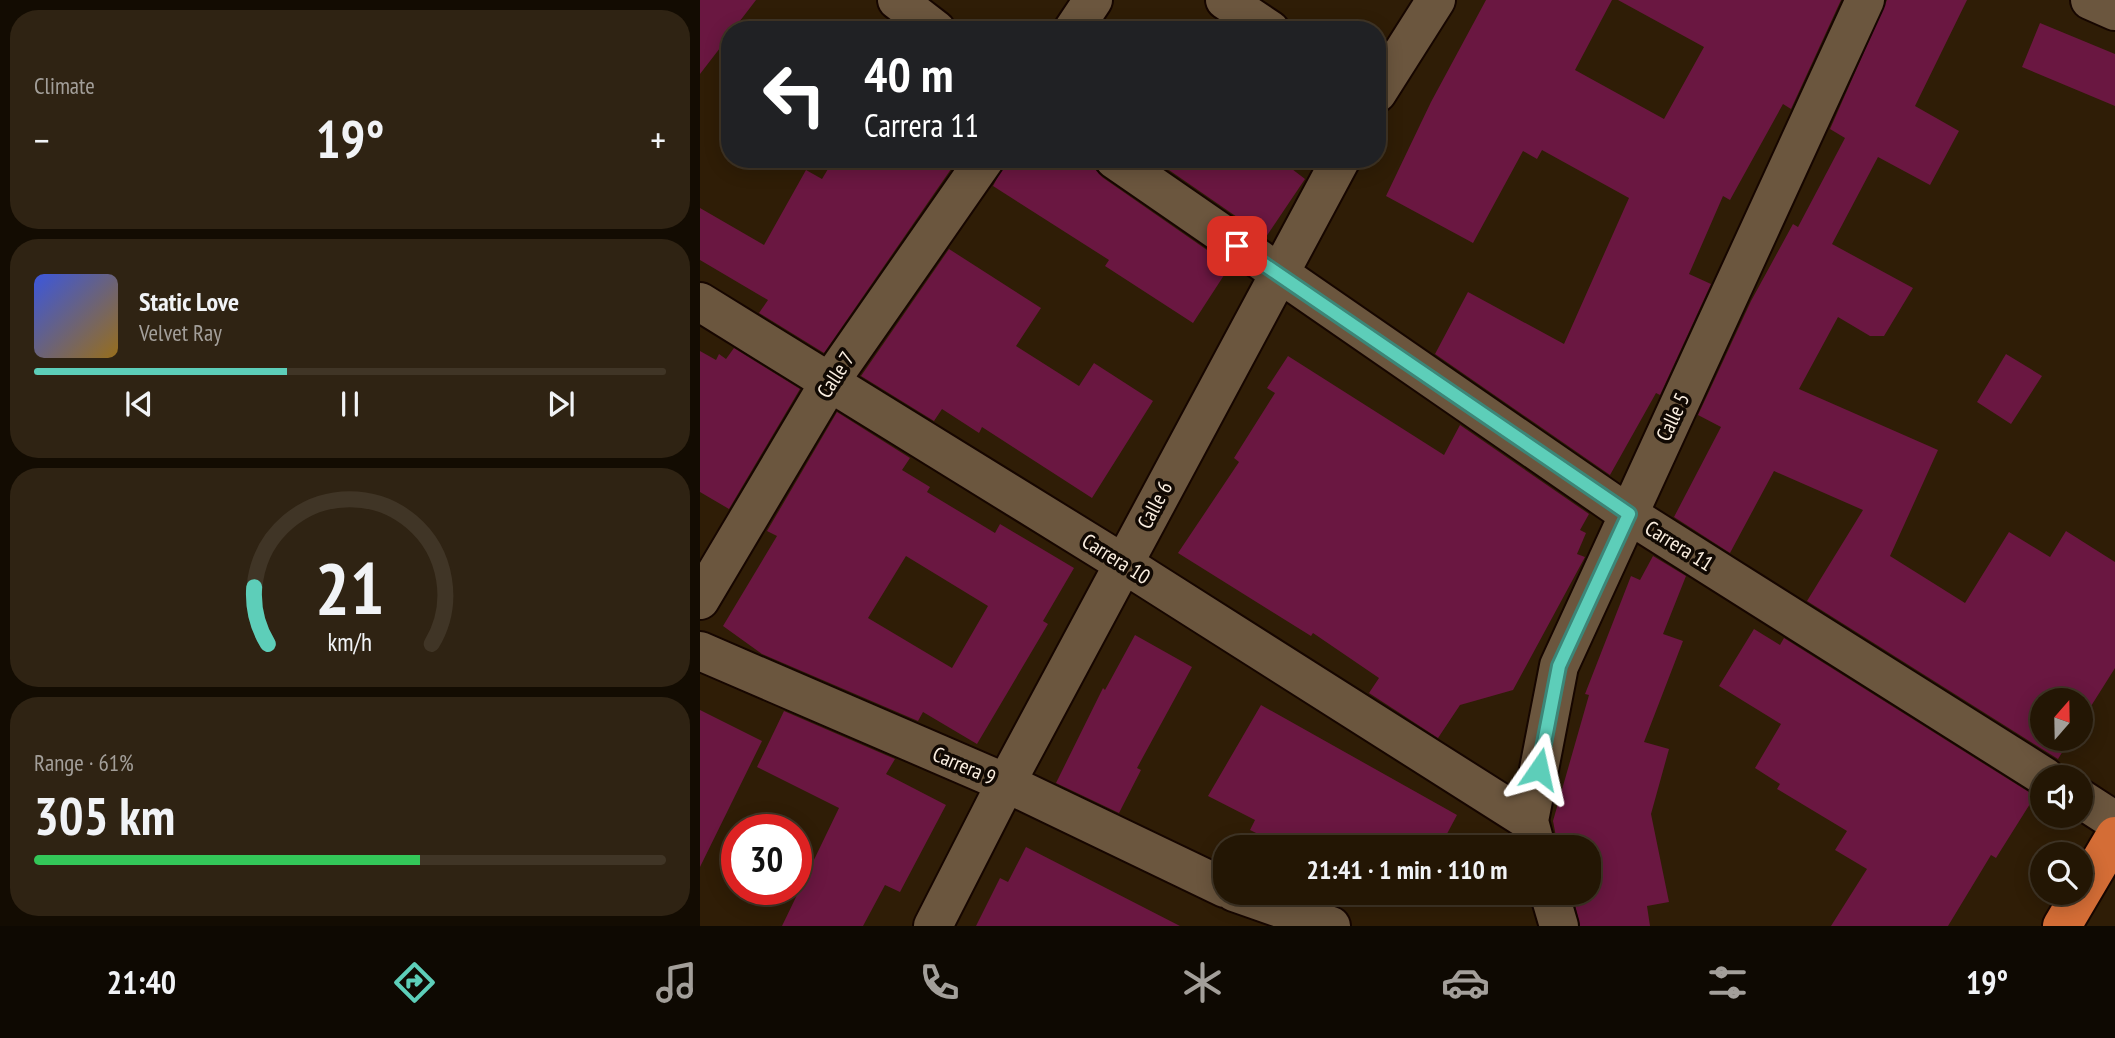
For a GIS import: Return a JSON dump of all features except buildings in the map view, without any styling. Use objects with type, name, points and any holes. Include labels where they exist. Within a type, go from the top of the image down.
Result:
[{"type":"highway","points":[[2062,926],[2115,836]]},
{"type":"street","points":[[897,0],[924,21]]},
{"type":"street","points":[[1079,21],[1093,0]]},
{"type":"street","points":[[1225,0],[1256,21]]},
{"type":"street","points":[[1386,79],[1436,0]]},
{"type":"street","name":"Calle 5","points":[[1533,834],[1559,666],[1865,0]]},
{"type":"street","points":[[2090,0],[2115,11]]},
{"type":"street","name":"Calle 7","points":[[700,600],[829,383],[979,168]]},
{"type":"street","name":"Carrera 11","points":[[1127,168],[1629,514],[2030,768]]},
{"type":"street","name":"Calle 6","points":[[933,926],[1006,783],[1336,168]]},
{"type":"street","name":"Carrera 10","points":[[700,302],[1124,564],[1533,834]]},
{"type":"street","name":"Carrera 9","points":[[700,651],[1006,783],[1213,890]]},
{"type":"street","points":[[2093,807],[2115,821]]},
{"type":"street","name":"Carrera 9","points":[[1250,905],[1331,926]]},
{"type":"street","points":[[1553,905],[1559,926]]},
{"type":"route","points":[[1237,246],[1629,514],[1559,666],[1539,769]]}]
